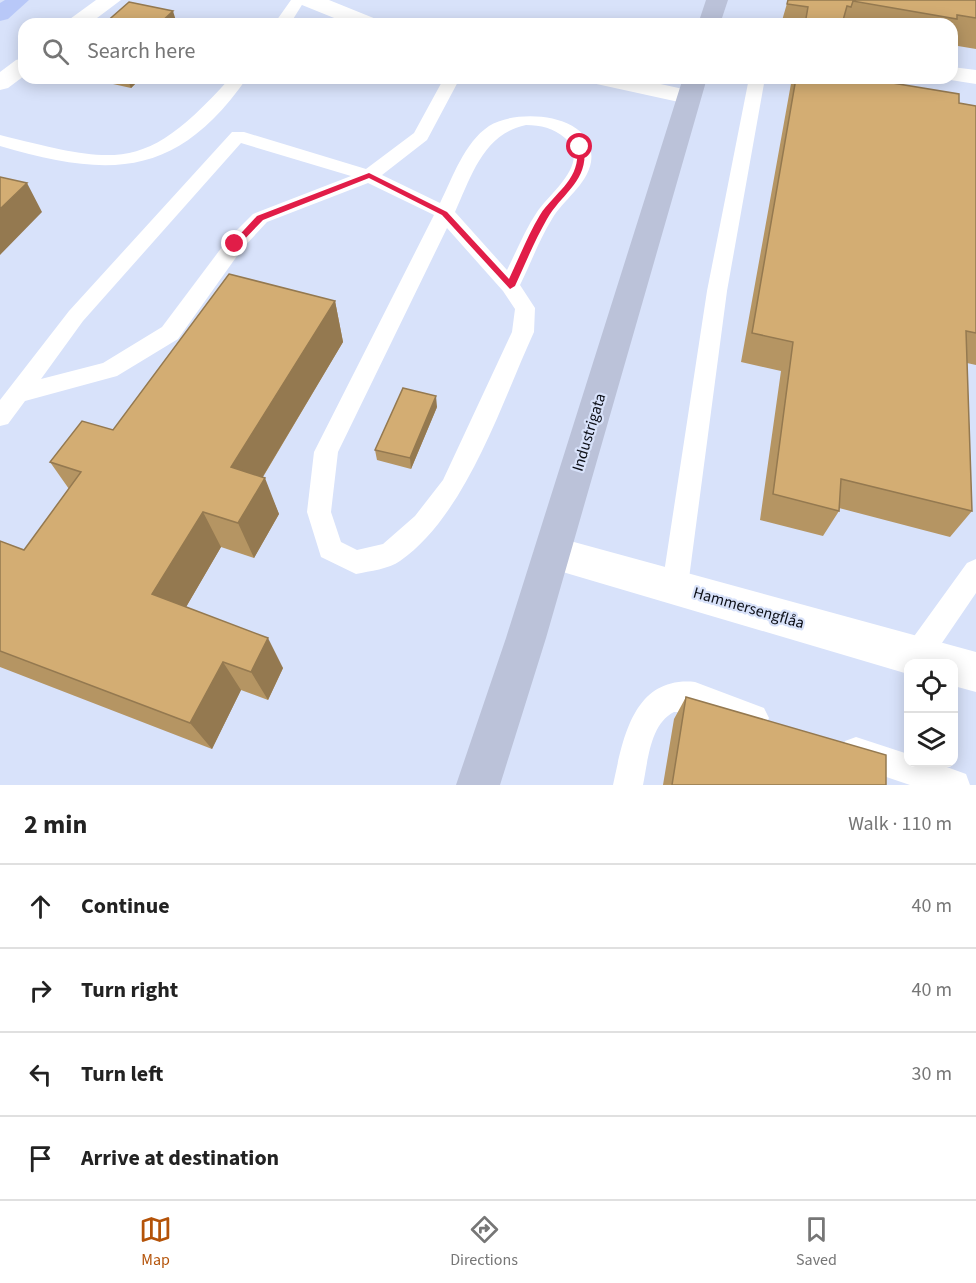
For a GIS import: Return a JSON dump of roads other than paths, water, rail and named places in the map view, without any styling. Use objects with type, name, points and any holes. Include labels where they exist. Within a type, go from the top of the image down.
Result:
[{"type":"main road","points":[[0,14],[18,0]]},
{"type":"street","points":[[83,18],[110,0]]},
{"type":"street","points":[[310,0],[354,18]]},
{"type":"street","points":[[711,18],[717,0]]},
{"type":"street","points":[[0,83],[18,69]]},
{"type":"street","points":[[958,75],[976,77]]},
{"type":"street","points":[[661,84],[692,87]]},
{"type":"street","name":"Industrigata","points":[[478,785],[552,553],[692,87]]},
{"type":"street","name":"Hammersengflåa","points":[[552,553],[675,586],[924,659]]},
{"type":"street","name":"Hammersengflåa","points":[[958,668],[976,672]]},
{"type":"lane","points":[[286,18],[298,0]]},
{"type":"lane","points":[[0,140],[44,154],[85,162],[126,160],[177,141],[233,84]]},
{"type":"lane","points":[[20,393],[109,370],[170,333],[235,244],[260,218],[369,176],[421,136],[449,84]]},
{"type":"lane","points":[[675,586],[717,291],[756,84]]},
{"type":"lane","points":[[0,417],[76,316],[238,136],[369,176],[445,213],[510,286],[525,308],[523,332],[452,487],[424,524],[390,554],[356,562],[330,549],[320,512],[326,452],[445,213],[475,150],[488,134],[505,124],[536,120],[556,124],[573,135],[580,147],[582,161],[568,188],[544,216],[510,286]]},
{"type":"lane","points":[[935,659],[976,571]]},
{"type":"lane","points":[[628,785],[643,724],[660,702],[688,696],[776,725]]},
{"type":"lane","points":[[831,744],[936,777]]}]
